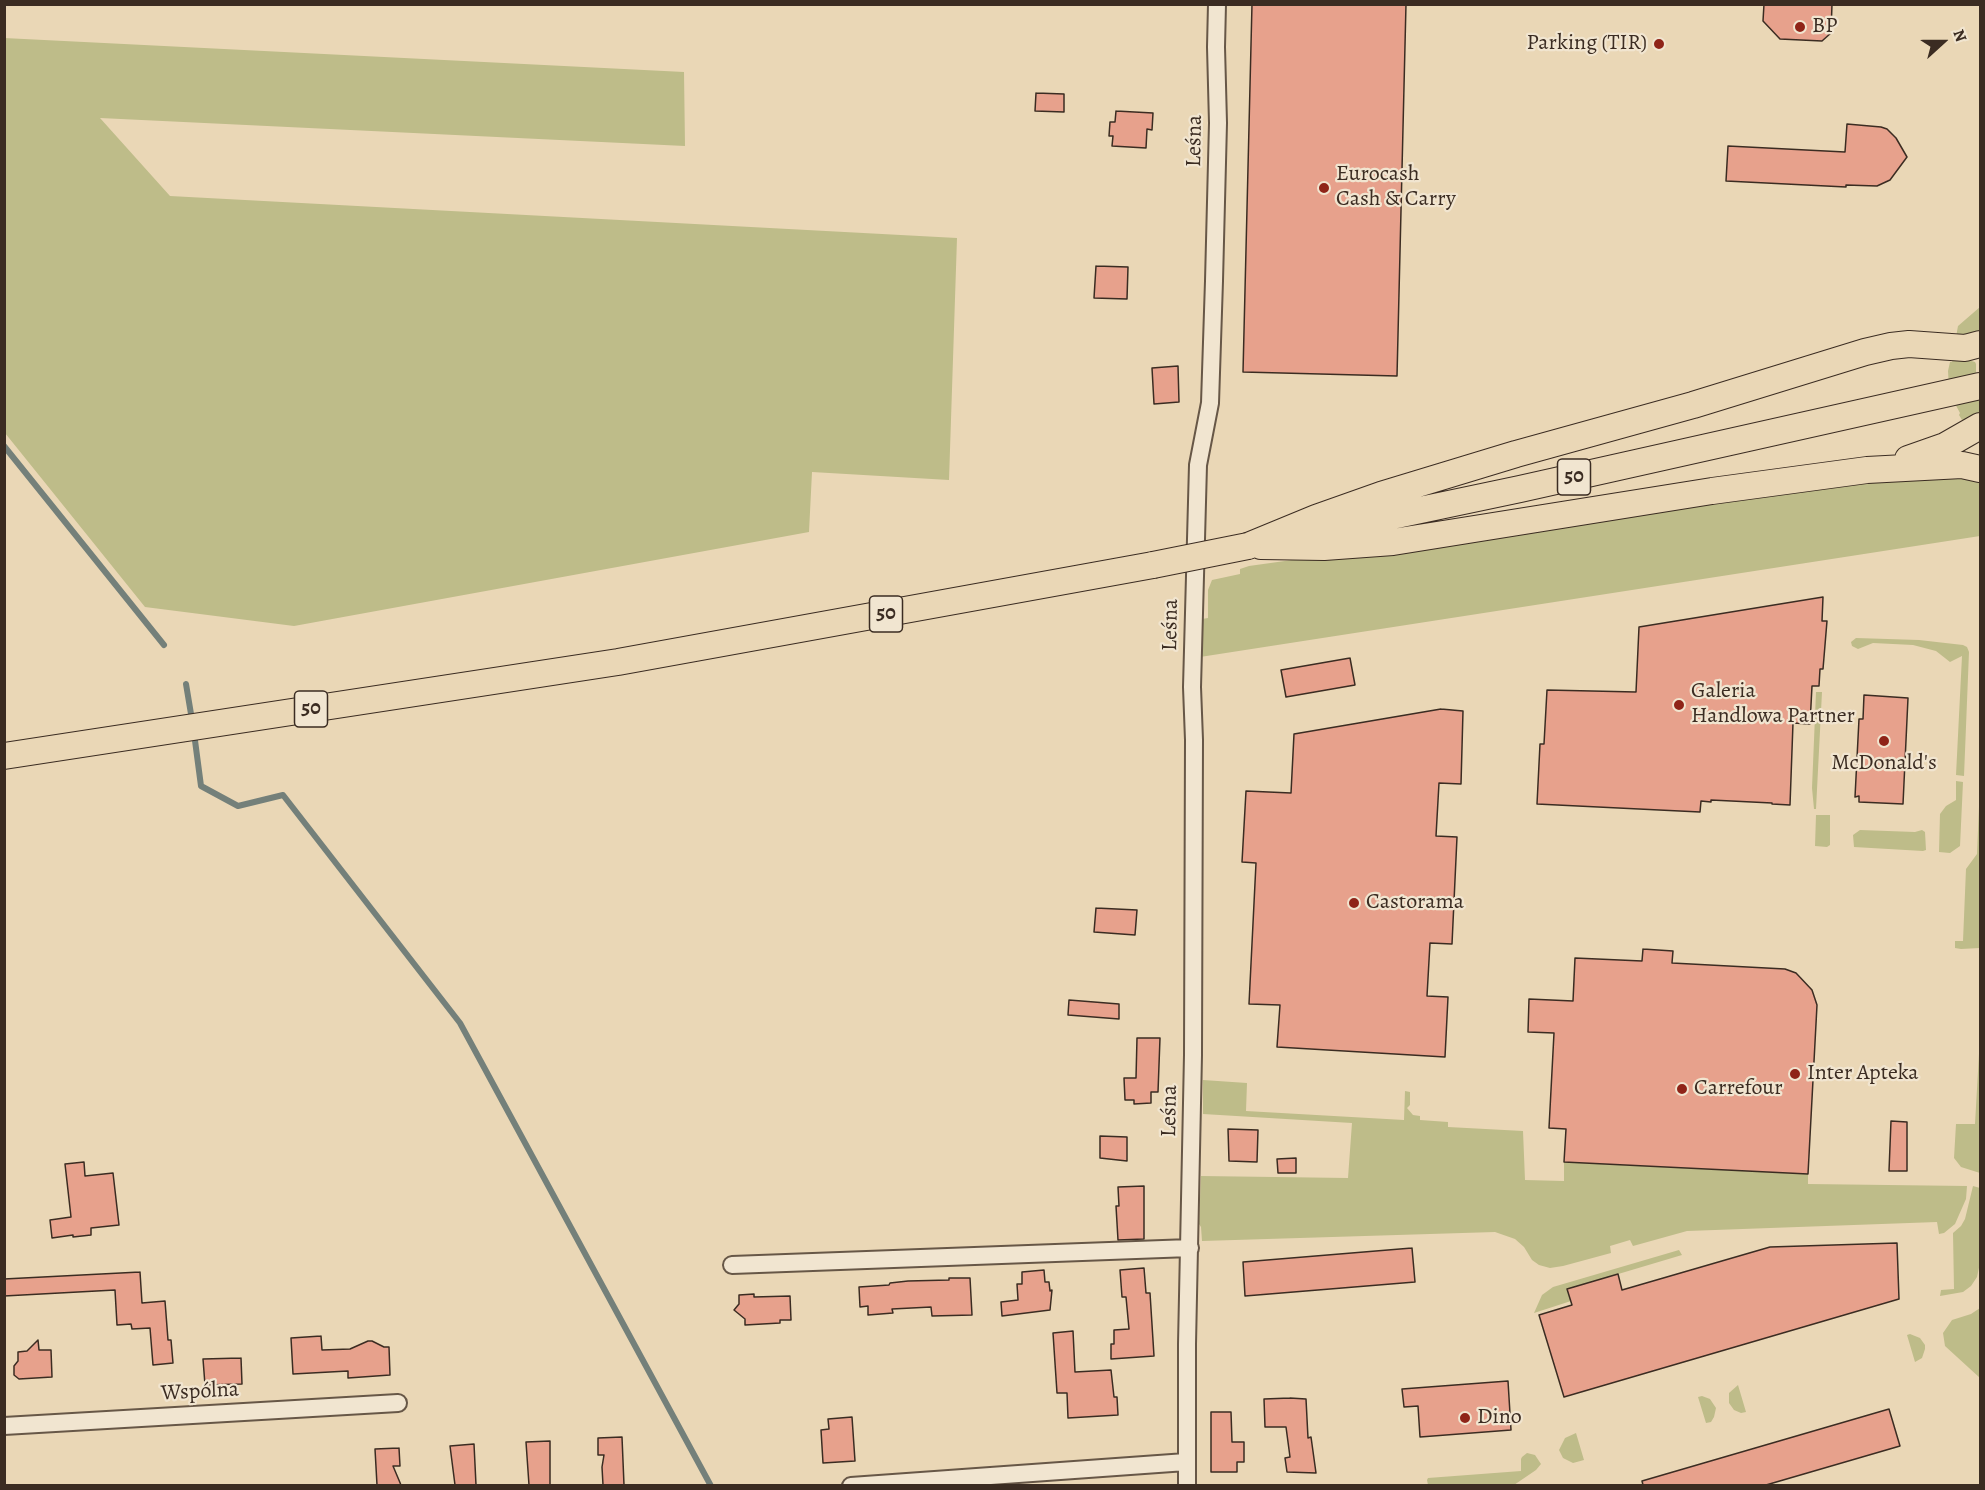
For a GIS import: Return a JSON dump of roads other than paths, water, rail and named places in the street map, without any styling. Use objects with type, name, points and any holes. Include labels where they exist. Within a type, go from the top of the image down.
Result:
[{"type":"main road","points":[[1248,546],[1381,495],[1516,454],[1693,405],[1865,352],[1909,344],[1965,348],[1980,344]]},
{"type":"main road","name":"50","points":[[4,756],[618,662],[1153,565],[1544,484],[1980,386]]},
{"type":"main road","points":[[1867,470],[1937,450],[1980,426]]},
{"type":"main road","points":[[1248,546],[1324,547],[1393,542],[1712,491],[1867,470],[1962,465],[1980,469]]},
{"type":"street","name":"Leśna","points":[[1187,1485],[1187,1335],[1193,1055],[1193,664],[1198,465],[1209,403],[1212,337],[1218,123],[1217,4]]},
{"type":"street","points":[[732,1265],[1190,1248]]},
{"type":"street","name":"Wspólna","points":[[4,1426],[398,1403]]},
{"type":"street","points":[[851,1485],[1186,1462]]},
{"type":"waterway","points":[[4,446],[164,645]]},
{"type":"waterway","points":[[186,684],[192,720]]},
{"type":"waterway","points":[[194,733],[201,786],[238,806],[283,795],[460,1023],[711,1486]]},
{"type":"place","name":"BP","points":[[1800,27]]},
{"type":"place","name":"Parking (TIR)","points":[[1659,44]]},
{"type":"place","name":"Eurocash Cash & Carry","points":[[1324,188]]},
{"type":"place","name":"Galeria Handlowa Partner","points":[[1679,705]]},
{"type":"place","name":"McDonald's","points":[[1884,741]]},
{"type":"place","name":"Castorama","points":[[1354,903]]},
{"type":"place","name":"Inter Apteka","points":[[1795,1074]]},
{"type":"place","name":"Carrefour","points":[[1682,1089]]},
{"type":"place","name":"Dino","points":[[1465,1418]]}]
